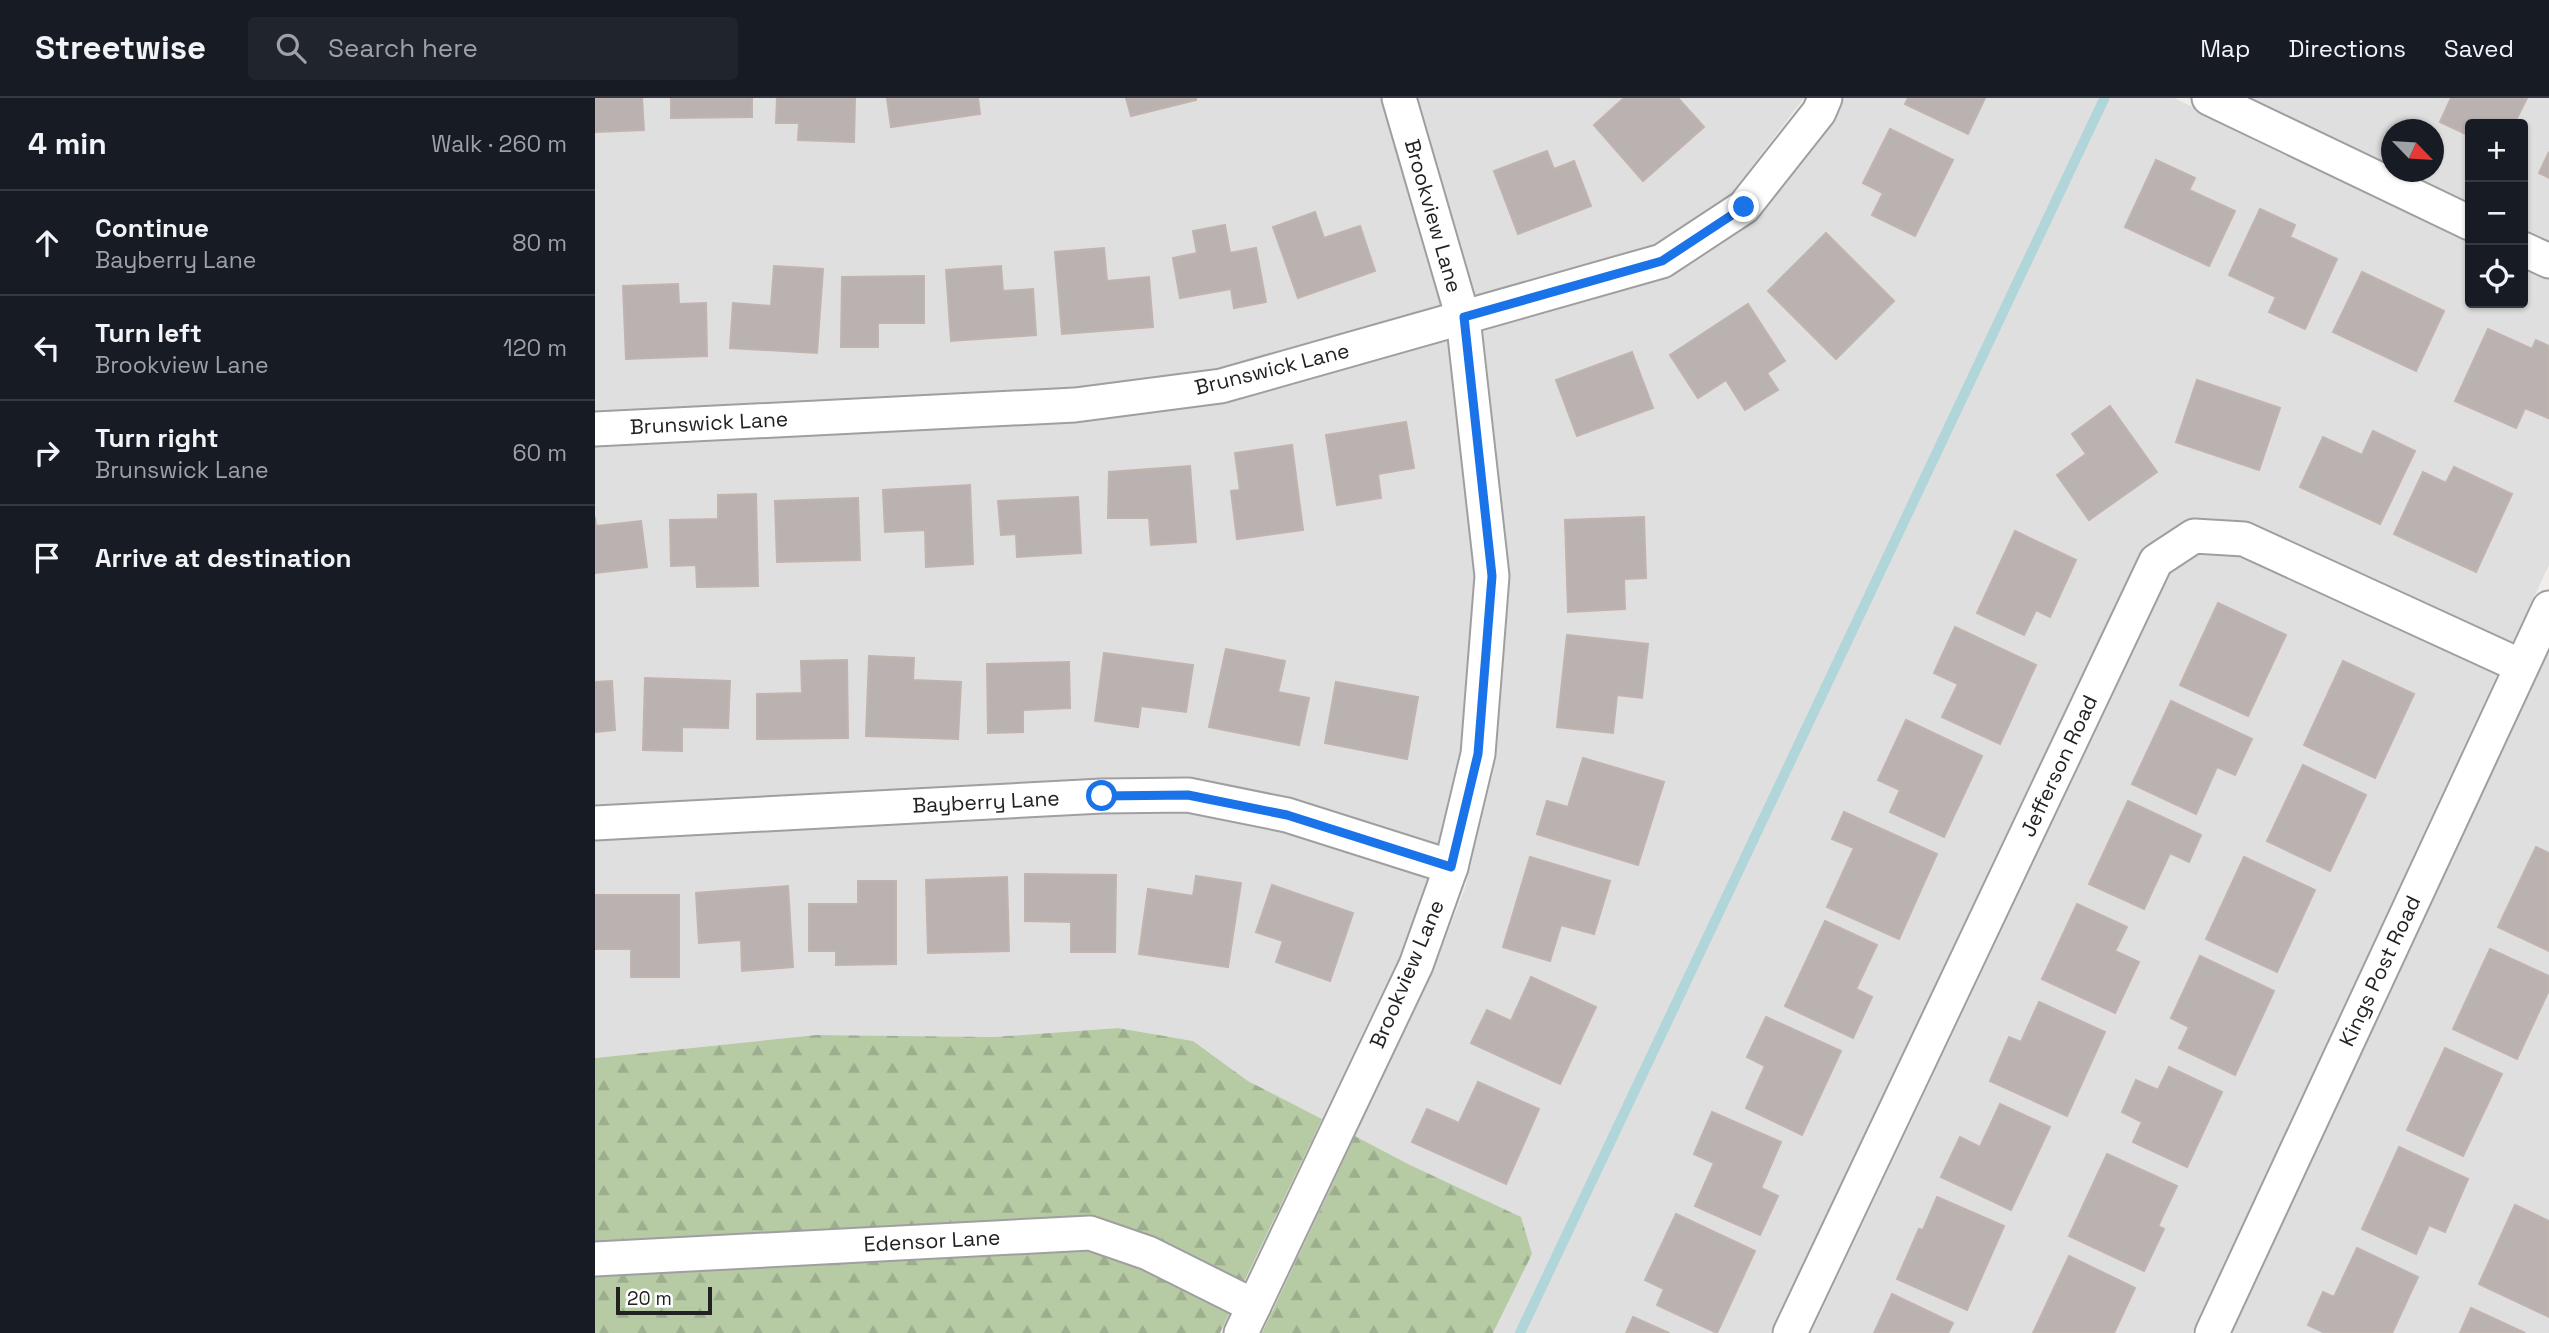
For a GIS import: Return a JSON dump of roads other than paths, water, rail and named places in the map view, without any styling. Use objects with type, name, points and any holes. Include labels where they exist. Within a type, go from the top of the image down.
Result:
[{"type":"street","name":"Brookview Lane","points":[[1247,1319],[1416,965],[1451,867],[1478,754],[1492,576],[1464,317],[1399,98]]},
{"type":"street","name":"Brunswick Lane","points":[[595,429],[1075,405],[1221,386],[1662,261],[1744,207],[1819,112],[1825,98]]},
{"type":"street","points":[[2209,98],[2465,221]]},
{"type":"street","points":[[2528,250],[2549,261]]},
{"type":"street","name":"Jefferson Road","points":[[1790,1333],[2156,561],[2194,536],[2243,539],[2521,666]]},
{"type":"street","name":"Kings Post Road","points":[[2212,1333],[2549,608]]},
{"type":"street","name":"Bayberry Lane","points":[[595,824],[1102,796],[1188,795],[1287,815],[1451,867]]},
{"type":"street","name":"Edensor Lane","points":[[595,1259],[1090,1233],[1148,1253],[1247,1319]]},
{"type":"waterway","points":[[1520,1333],[2104,99]]}]
